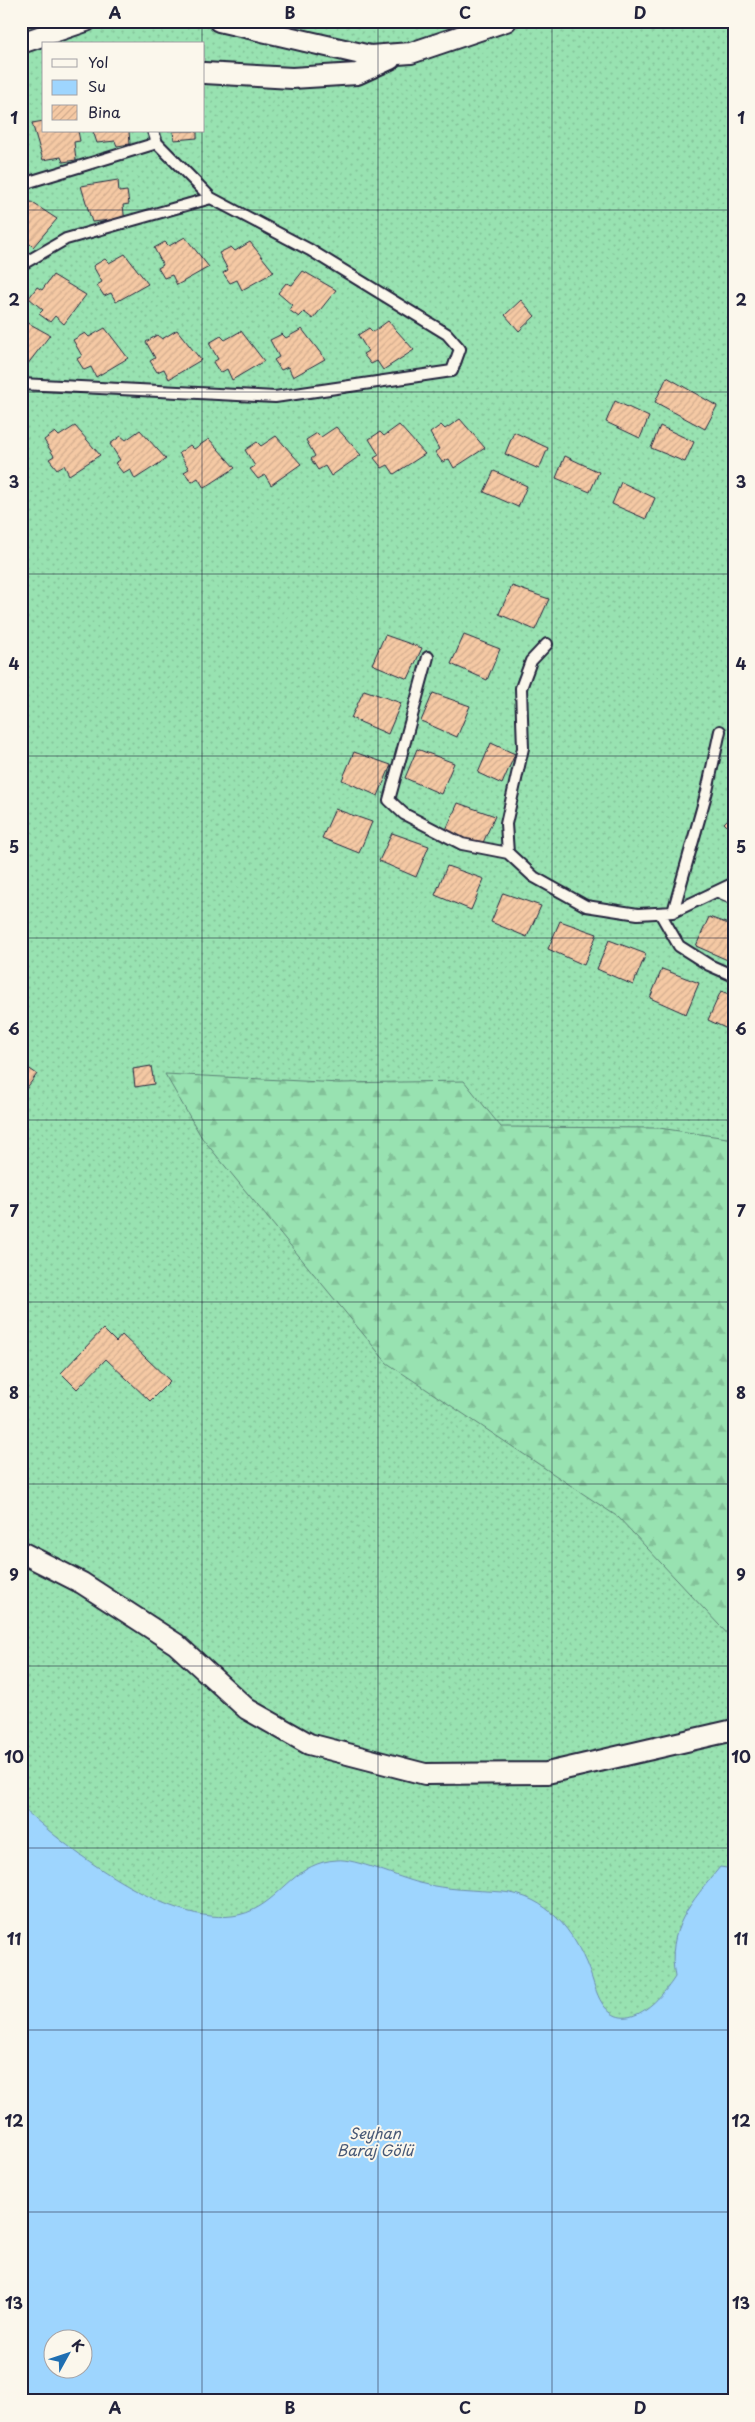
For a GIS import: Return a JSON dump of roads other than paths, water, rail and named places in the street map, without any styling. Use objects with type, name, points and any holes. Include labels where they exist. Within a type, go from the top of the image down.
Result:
[{"type":"street","points":[[21,43],[86,21]]},
{"type":"street","points":[[219,21],[370,56],[411,53],[506,21]]},
{"type":"street","points":[[205,73],[292,78],[357,74],[400,54]]},
{"type":"street","points":[[21,1552],[82,1583],[176,1644],[247,1709],[309,1744],[425,1774],[547,1773],[734,1730]]},
{"type":"lane","points":[[21,384],[274,397],[452,371],[460,349],[447,334],[310,250],[211,198],[157,143],[153,132]]},
{"type":"lane","points":[[21,186],[157,143]]},
{"type":"lane","points":[[21,265],[66,239],[211,198]]},
{"type":"lane","points":[[508,853],[506,824],[522,748],[521,688],[531,661],[547,644]]},
{"type":"lane","points":[[428,657],[389,800],[404,814],[462,844],[508,853],[534,877],[586,906],[638,914],[673,912],[734,883]]},
{"type":"lane","points":[[673,912],[707,791],[720,732]]},
{"type":"lane","points":[[718,892],[734,899]]},
{"type":"lane","points":[[660,913],[679,946],[709,965],[734,976]]},
{"type":"water","name":"Seyhan Baraj Gölü","points":[[21,1806],[67,1845],[97,1867],[163,1903],[195,1913],[226,1917],[253,1910],[264,1904],[292,1880],[311,1867],[323,1862],[337,1860],[355,1862],[430,1885],[519,1895],[533,1900],[546,1908],[567,1929],[583,1956],[602,2003],[611,2013],[621,2017],[632,2016],[642,2011],[652,2004],[669,1986],[675,1977],[674,1944],[683,1917],[699,1892],[720,1867],[734,1869],[734,2401],[21,2401]]}]
